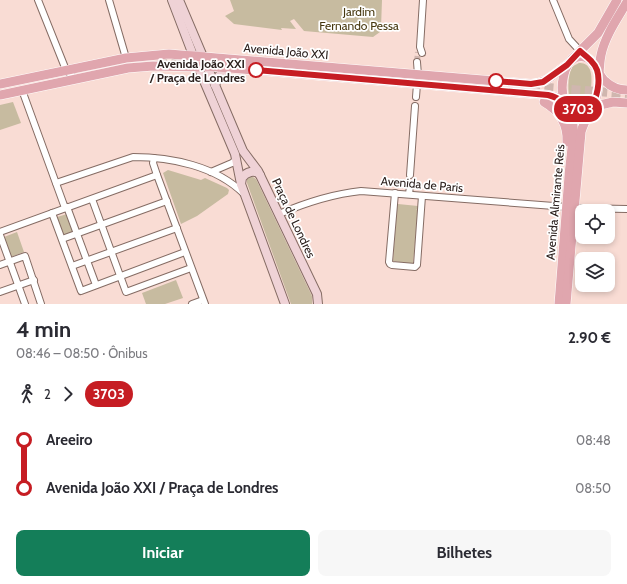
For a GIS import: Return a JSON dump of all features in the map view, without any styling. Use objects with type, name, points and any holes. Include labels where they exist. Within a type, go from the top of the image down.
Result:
[{"type":"main road","points":[[172,0],[198,56]]},
{"type":"main road","points":[[179,0],[198,56],[235,154],[241,184],[285,304]]},
{"type":"main road","name":"Avenida João XXI","points":[[0,84],[126,58],[163,54],[418,76],[535,84],[546,81],[569,62],[598,33],[617,0]]},
{"type":"main road","points":[[592,106],[597,94],[601,54],[606,39],[627,2]]},
{"type":"main road","points":[[627,90],[619,89],[609,84],[598,73],[592,61],[587,58],[580,57],[569,62],[564,74],[563,92],[566,104],[572,108],[579,110],[613,102],[627,103]]},
{"type":"main road","points":[[126,58],[128,68]]},
{"type":"main road","name":"Avenida João XXI","points":[[0,95],[128,68],[202,66],[418,76],[548,95],[566,104]]},
{"type":"main road","points":[[202,66],[214,86],[243,151],[261,176]]},
{"type":"main road","points":[[214,86],[218,77],[226,68]]},
{"type":"main road","points":[[544,102],[558,113],[565,124],[567,136],[566,160],[570,172]]},
{"type":"main road","name":"Avenida Almirante Reis","points":[[566,104],[573,126],[566,304]]},
{"type":"main road","name":"Avenida Almirante Reis","points":[[559,304],[570,207],[581,132],[592,106]]},
{"type":"main road","name":"Praça de Londres","points":[[241,184],[242,178],[248,173],[255,172],[259,173],[261,176],[317,294],[318,304]]},
{"type":"street","points":[[38,0],[66,70],[75,79]]},
{"type":"street","points":[[109,0],[126,58]]},
{"type":"street","points":[[420,51],[424,0]]},
{"type":"street","points":[[553,0],[569,39],[587,58]]},
{"type":"street","points":[[416,97],[418,76],[416,67],[419,63]]},
{"type":"street","points":[[22,90],[56,183],[96,285]]},
{"type":"street","points":[[410,175],[415,106]]},
{"type":"street","points":[[56,183],[133,157],[154,158],[176,161],[211,172],[232,183],[245,194]]},
{"type":"street","points":[[154,158],[153,163],[157,175],[204,302],[192,304]]},
{"type":"street","points":[[211,172],[236,160]]},
{"type":"street","points":[[25,304],[0,233],[157,175]]},
{"type":"street","points":[[409,194],[410,186]]},
{"type":"street","name":"Avenida de Paris","points":[[279,214],[329,196],[365,191],[395,192],[422,196],[570,207],[627,209]]},
{"type":"street","points":[[395,192],[389,262],[392,265],[415,267],[417,265],[422,196]]},
{"type":"street","points":[[92,199],[126,292],[191,268]]},
{"type":"street","points":[[62,239],[167,201]]},
{"type":"street","points":[[52,213],[81,291],[185,252]]},
{"type":"street","points":[[72,266],[177,228]]},
{"type":"street","points":[[0,265],[25,256],[41,304]]},
{"type":"street","points":[[0,292],[34,280]]},
{"type":"green space","name":"Jardim Fernando Pessa","points":[[230,0],[382,0],[381,28],[380,32],[373,37],[304,31],[294,19],[290,21],[296,29],[281,28],[282,30],[234,24],[225,16],[234,11]]},
{"type":"green space","points":[[579,63],[585,64],[588,67],[591,72],[592,79],[590,93],[587,99],[583,103],[578,104],[571,100],[568,85],[571,69]]},
{"type":"green space","points":[[13,102],[21,123],[0,130],[0,105]]},
{"type":"green space","points":[[168,170],[201,180],[205,178],[227,188],[229,190],[228,194],[197,216],[181,224],[163,173]]},
{"type":"green space","points":[[250,177],[256,179],[312,296],[312,304],[291,304],[247,183],[247,179]]},
{"type":"green space","points":[[398,204],[418,206],[418,209],[416,209],[418,210],[413,264],[393,261]]},
{"type":"green space","points":[[67,214],[74,233],[64,237],[57,217]]},
{"type":"green space","points":[[17,232],[24,252],[11,257],[4,237]]},
{"type":"green space","points":[[176,280],[183,298],[165,304],[146,304],[142,293]]},
{"type":"tunnel","points":[[417,62],[418,52]]},
{"type":"tunnel","points":[[158,62],[192,63]]},
{"type":"tunnel","points":[[531,86],[627,94]]},
{"type":"tunnel","points":[[410,175],[410,186]]},
{"type":"bus line","name":"3703","points":[[256,70],[548,95],[572,108],[579,110],[592,106],[597,94],[598,73],[596,66],[592,61],[580,51],[567,65],[559,70],[550,79],[538,84],[496,81]]},
{"type":"place","name":"Avenida João XXI / Praça de Londres","points":[[256,70]]}]
